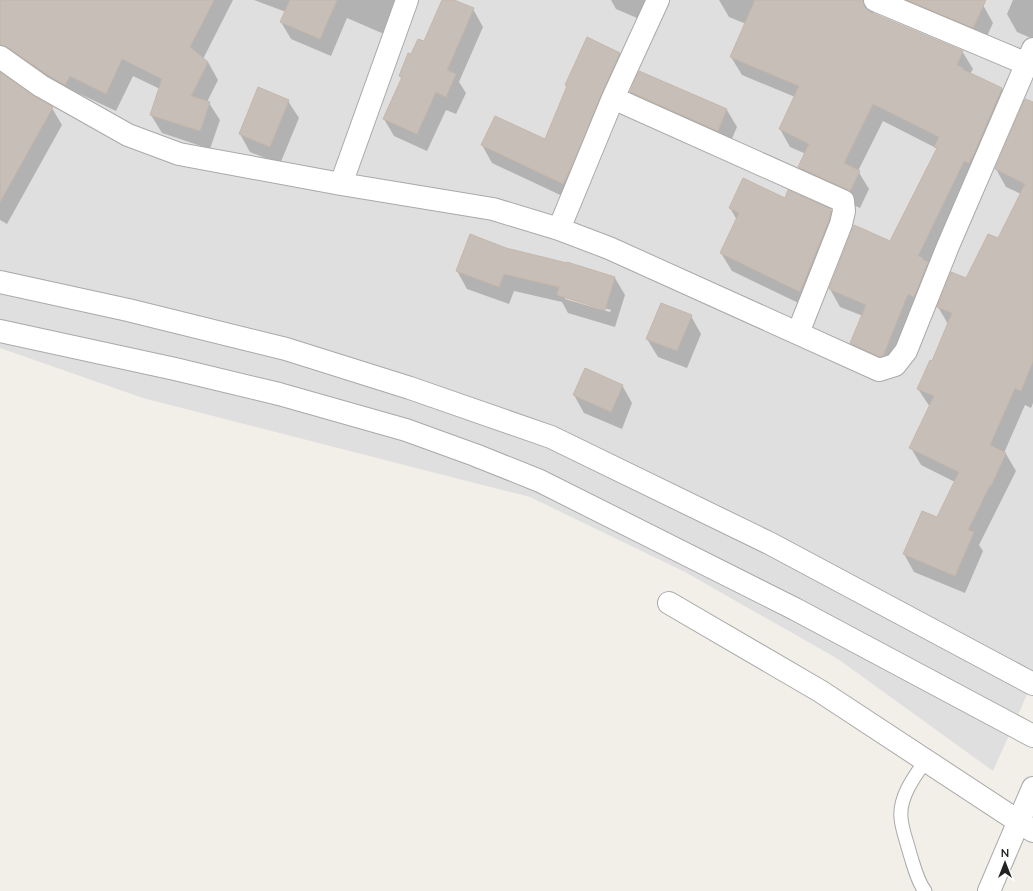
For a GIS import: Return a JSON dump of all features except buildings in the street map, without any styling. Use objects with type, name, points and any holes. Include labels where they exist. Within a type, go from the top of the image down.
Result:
[{"type":"street","points":[[341,184],[407,0]]},
{"type":"street","points":[[559,229],[613,98],[658,0]]},
{"type":"street","points":[[0,57],[41,86],[128,135],[179,154],[341,184],[493,208],[559,229],[610,248],[879,370],[896,365],[906,351],[948,246],[1030,56],[875,0]]},
{"type":"street","points":[[613,98],[843,201],[844,210],[841,224],[798,333]]},
{"type":"street","points":[[0,282],[128,310],[286,349],[410,388],[551,437],[771,544],[1033,684]]},
{"type":"street","points":[[0,331],[175,369],[279,394],[406,430],[475,455],[540,482],[795,608],[1033,736]]},
{"type":"street","points":[[669,603],[820,691],[1026,827]]},
{"type":"street","points":[[989,891],[1026,827],[1033,788]]},
{"type":"lane","points":[[925,891],[914,866],[902,826],[901,812],[904,797],[926,760]]},
{"type":"shaded area","points":[[0,0],[1033,0],[1033,681],[993,771],[838,659],[685,572],[530,497],[143,398],[0,348]]}]
